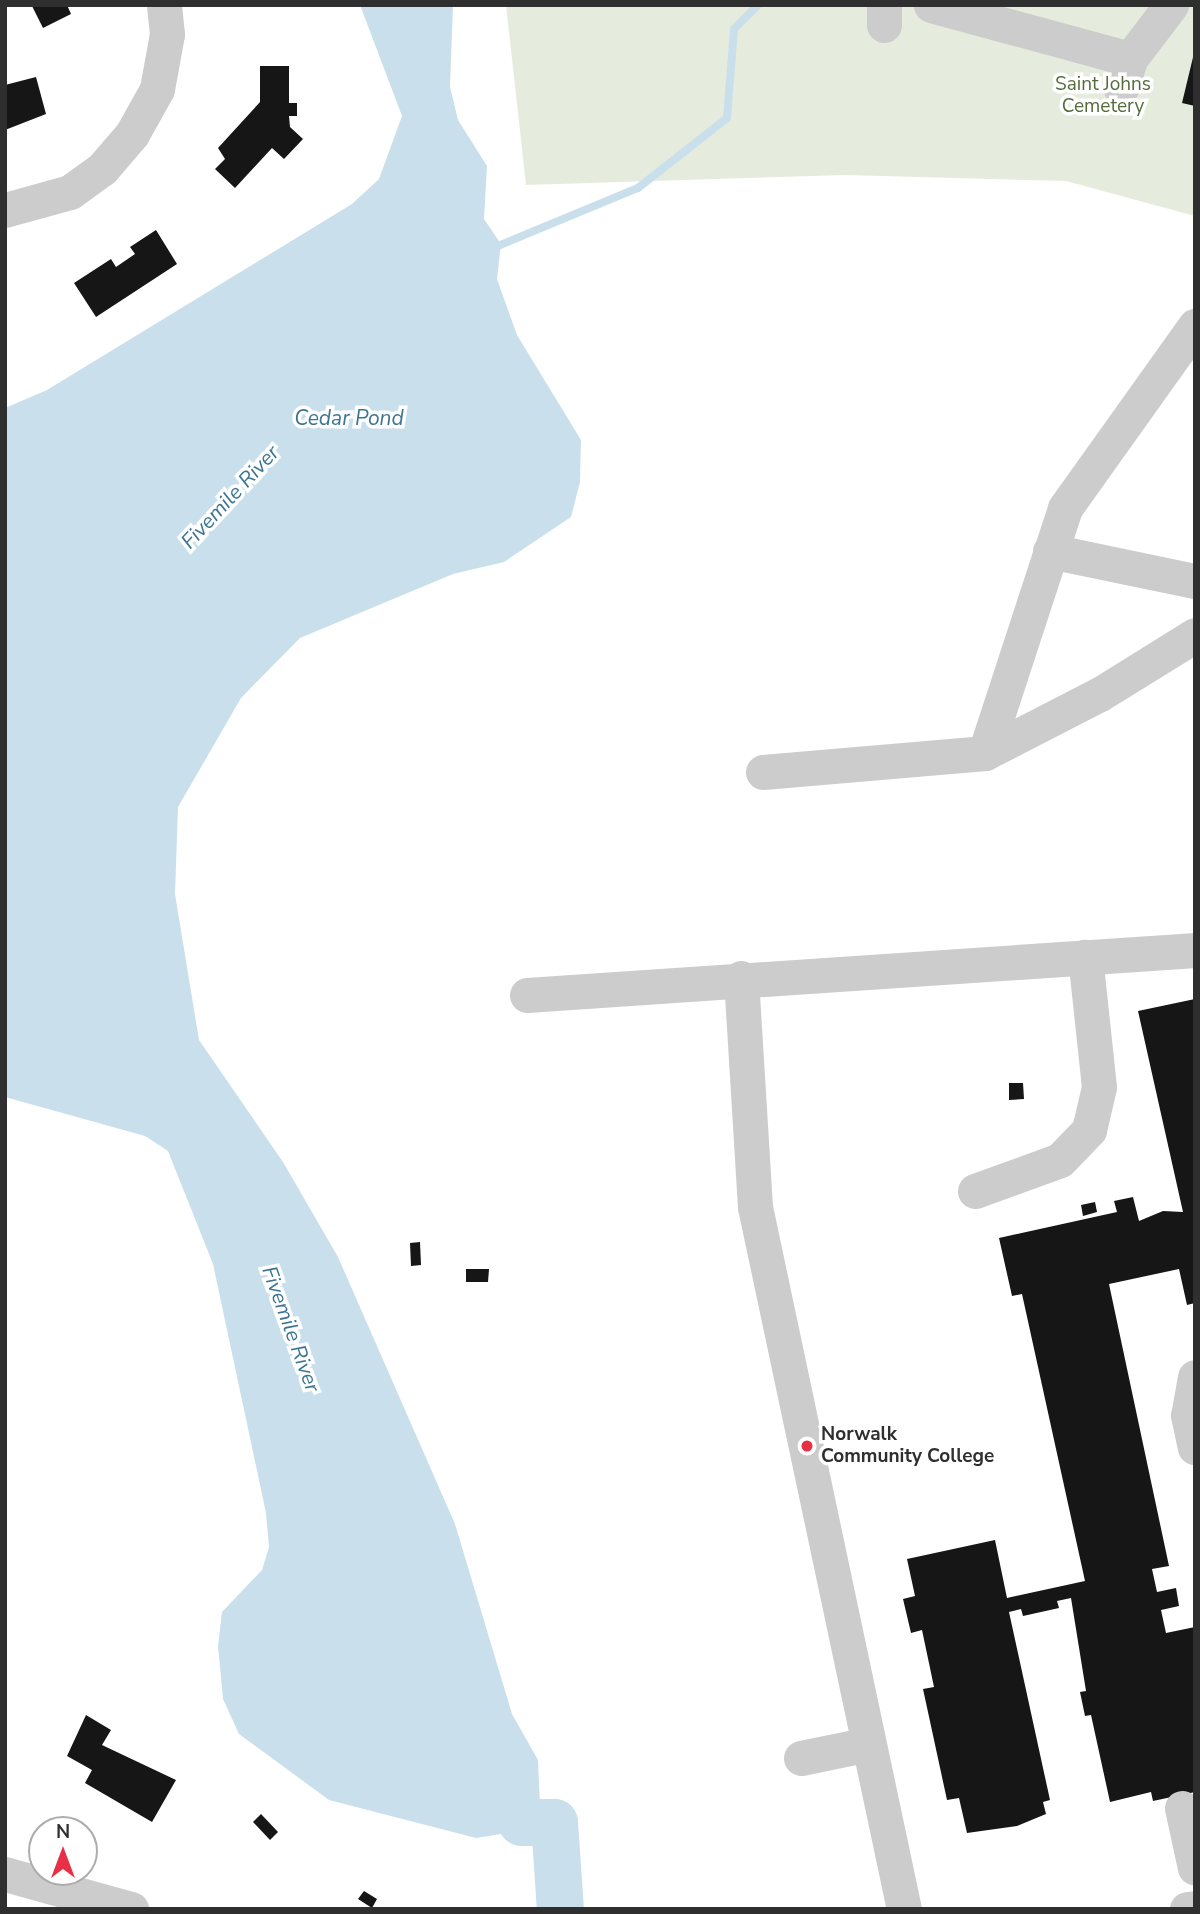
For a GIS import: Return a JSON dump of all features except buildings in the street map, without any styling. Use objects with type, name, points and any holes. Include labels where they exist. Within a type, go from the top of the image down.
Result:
[{"type":"street","points":[[5,210],[70,192],[102,169],[132,134],[157,89],[167,34],[164,5]]},
{"type":"street","points":[[931,5],[1126,74],[1171,5]]},
{"type":"street","points":[[985,753],[1065,508],[1195,326]]},
{"type":"street","points":[[1050,551],[1195,581]]},
{"type":"street","points":[[763,772],[985,753],[1100,695],[1195,635]]},
{"type":"street","points":[[527,995],[741,978],[1195,950]]},
{"type":"street","points":[[975,1191],[1060,1160],[1089,1130],[1099,1087],[1085,957]]},
{"type":"street","points":[[741,978],[755,1207],[904,1909]]},
{"type":"street","points":[[1195,1377],[1188,1415],[1195,1447]]},
{"type":"street","points":[[802,1758],[869,1744]]},
{"type":"street","points":[[1182,1808],[1195,1868]]},
{"type":"street","points":[[5,1874],[131,1909]]},
{"type":"street","points":[[1187,1909],[1195,1908]]},
{"type":"green space","name":"Saint Johns Cemetery","points":[[506,5],[1195,5],[1195,216],[1066,181],[845,175],[526,185]]},
{"type":"water","name":"Cedar Pond","points":[[360,5],[453,5],[450,87],[458,120],[487,166],[484,219],[501,244],[497,279],[517,335],[581,440],[580,482],[571,517],[504,562],[453,574],[300,638],[241,698],[178,807],[175,894],[199,1040],[283,1162],[338,1257],[455,1524],[512,1714],[538,1760],[540,1807],[501,1834],[476,1838],[329,1800],[239,1734],[223,1699],[218,1646],[222,1612],[262,1570],[269,1547],[266,1513],[213,1264],[168,1151],[145,1136],[5,1097],[5,408],[47,390],[352,204],[379,179],[402,116]]},
{"type":"waterway","points":[[493,248],[638,188],[727,118],[734,29],[758,5]]},
{"type":"waterway","name":"Fivemile River","points":[[521,1822],[554,1822],[560,1909]]},
{"type":"place","name":"Norwalk Community College","points":[[807,1446]]}]
